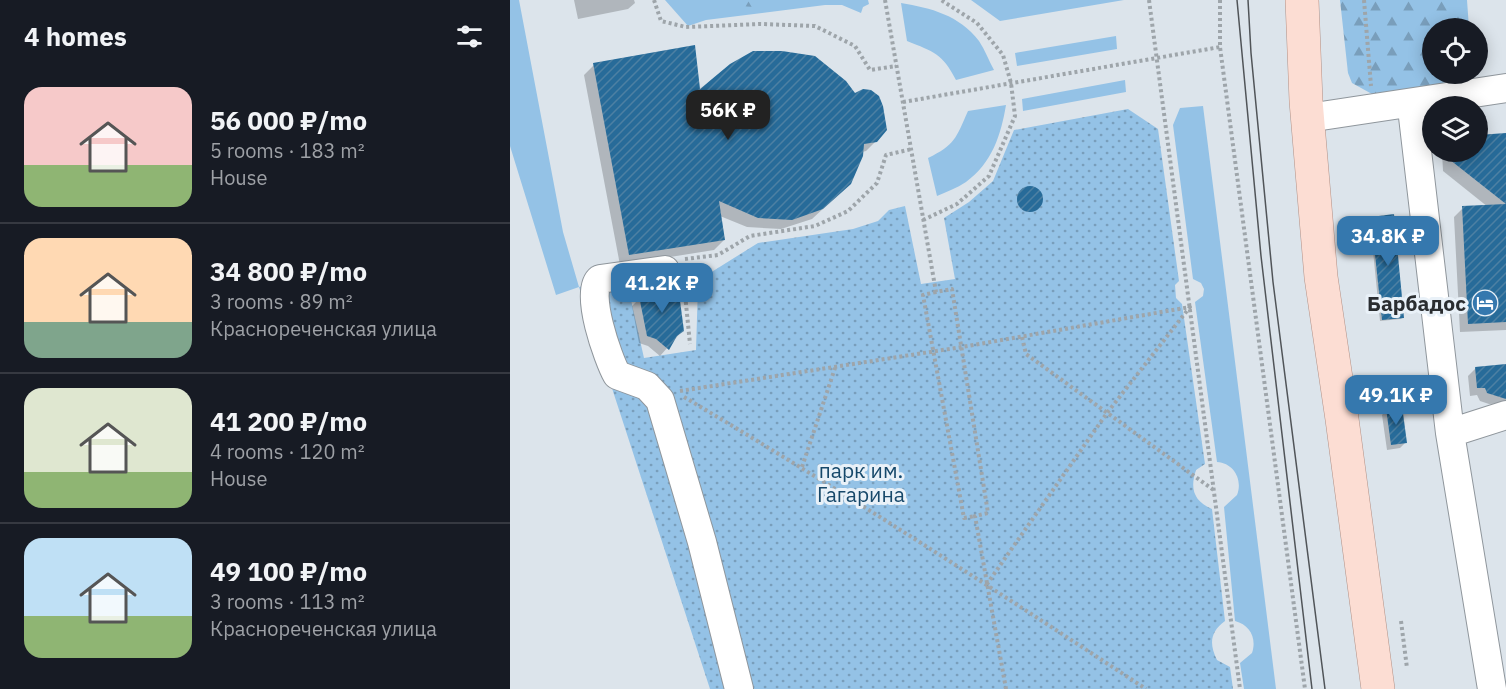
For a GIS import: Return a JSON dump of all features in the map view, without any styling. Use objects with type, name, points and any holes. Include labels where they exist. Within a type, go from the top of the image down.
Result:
[{"type":"main road","points":[[1302,0],[1308,118],[1321,277],[1378,689]]},
{"type":"street","points":[[1308,118],[1506,88]]},
{"type":"street","points":[[1412,108],[1450,433],[1492,689]]},
{"type":"street","points":[[676,270],[600,279],[596,282],[594,291],[597,320],[617,375],[647,386],[660,400],[702,542],[739,689]]},
{"type":"street","points":[[1450,433],[1506,415]]},
{"type":"path","points":[[654,0],[661,21],[686,27],[761,24],[815,26],[855,46],[870,70],[896,66]]},
{"type":"path","points":[[885,0],[936,292]]},
{"type":"path","points":[[924,220],[957,204],[989,176],[1015,116],[1011,83],[1003,55],[976,23],[941,0]]},
{"type":"path","points":[[1149,0],[1240,689]]},
{"type":"path","points":[[1220,0],[1220,46],[1250,287],[1305,689]]},
{"type":"path","points":[[1364,0],[1371,78],[1370,107]]},
{"type":"path","points":[[903,102],[1220,46]]},
{"type":"path","points":[[690,344],[676,270],[718,255],[750,236],[815,226],[848,211],[877,183],[886,155],[912,149]]},
{"type":"path","points":[[952,288],[962,347],[988,513],[964,518],[923,295],[952,288]]},
{"type":"path","points":[[1146,689],[987,584],[802,467],[676,392],[934,352],[1190,307]]},
{"type":"path","points":[[987,584],[1107,413],[1190,307]]},
{"type":"path","points":[[1022,337],[1026,354],[1215,492]]},
{"type":"path","points":[[802,467],[834,368]]},
{"type":"path","points":[[975,516],[1006,689]]},
{"type":"path","points":[[1401,621],[1407,668]]},
{"type":"green space","points":[[510,0],[519,0],[563,232],[579,287],[556,295],[510,146]]},
{"type":"green space","points":[[665,0],[868,0],[869,4],[863,7],[861,13],[842,5],[825,5],[706,20],[688,26]]},
{"type":"green space","points":[[733,0],[765,0],[751,7],[735,3]]},
{"type":"green space","points":[[971,0],[1124,0],[1000,21]]},
{"type":"green space","points":[[1340,0],[1467,0],[1468,18],[1422,18],[1422,84],[1443,84],[1372,94],[1352,83],[1348,73]]},
{"type":"green space","points":[[901,3],[934,10],[963,25],[979,41],[994,70],[956,80],[946,64],[936,54],[907,41]]},
{"type":"green space","points":[[1116,36],[1117,49],[1017,66],[1015,53]]},
{"type":"green space","points":[[1125,80],[1126,92],[1023,111],[1022,99]]},
{"type":"green space","points":[[1006,105],[998,138],[983,166],[966,182],[937,196],[928,158],[954,140],[968,111]]},
{"type":"green space","points":[[1203,106],[1276,689],[1244,689],[1240,663],[1252,653],[1254,642],[1248,629],[1235,621],[1224,507],[1237,495],[1239,484],[1236,473],[1228,465],[1217,462],[1195,302],[1203,296],[1204,289],[1201,283],[1193,279],[1173,125],[1180,108]]},
{"type":"green space","name":"парк им. Гагарина","points":[[1128,109],[1158,129],[1179,281],[1175,285],[1176,298],[1182,304],[1205,464],[1196,470],[1193,488],[1197,498],[1212,509],[1225,621],[1216,629],[1212,644],[1217,660],[1230,667],[1233,689],[710,689],[579,287],[626,278],[644,358],[696,350],[698,286],[710,273],[758,243],[853,229],[878,221],[889,210],[905,206],[921,284],[955,279],[944,218],[969,202],[993,181],[1014,130]]},
{"type":"building","points":[[695,45],[700,89],[730,64],[753,51],[782,51],[815,56],[846,81],[855,93],[863,89],[871,90],[879,96],[887,130],[877,142],[864,144],[863,156],[851,184],[823,209],[792,220],[758,218],[719,201],[725,240],[629,255],[593,63]]},
{"type":"building","points":[[1506,133],[1506,204],[1453,162],[1488,162],[1488,134]]},
{"type":"building","points":[[1030,186],[1039,190],[1043,199],[1039,208],[1030,212],[1021,208],[1017,199],[1021,190]]},
{"type":"building","points":[[1506,204],[1506,322],[1468,324],[1462,206]]},
{"type":"building","points":[[1394,214],[1404,318],[1382,320],[1371,217]]},
{"type":"building","points":[[671,285],[673,292],[679,293],[684,331],[677,336],[669,350],[656,339],[647,336],[639,296],[646,289]]},
{"type":"building","points":[[1506,364],[1506,399],[1487,393],[1485,388],[1477,388],[1475,367]]},
{"type":"building","points":[[1402,406],[1407,443],[1391,445],[1386,408]]},
{"type":"tram line","points":[[1237,0],[1261,256],[1312,689]]},
{"type":"tram line","points":[[1248,0],[1273,282],[1325,689]]},
{"type":"place","name":"Барбадос","points":[[1485,303]]}]
